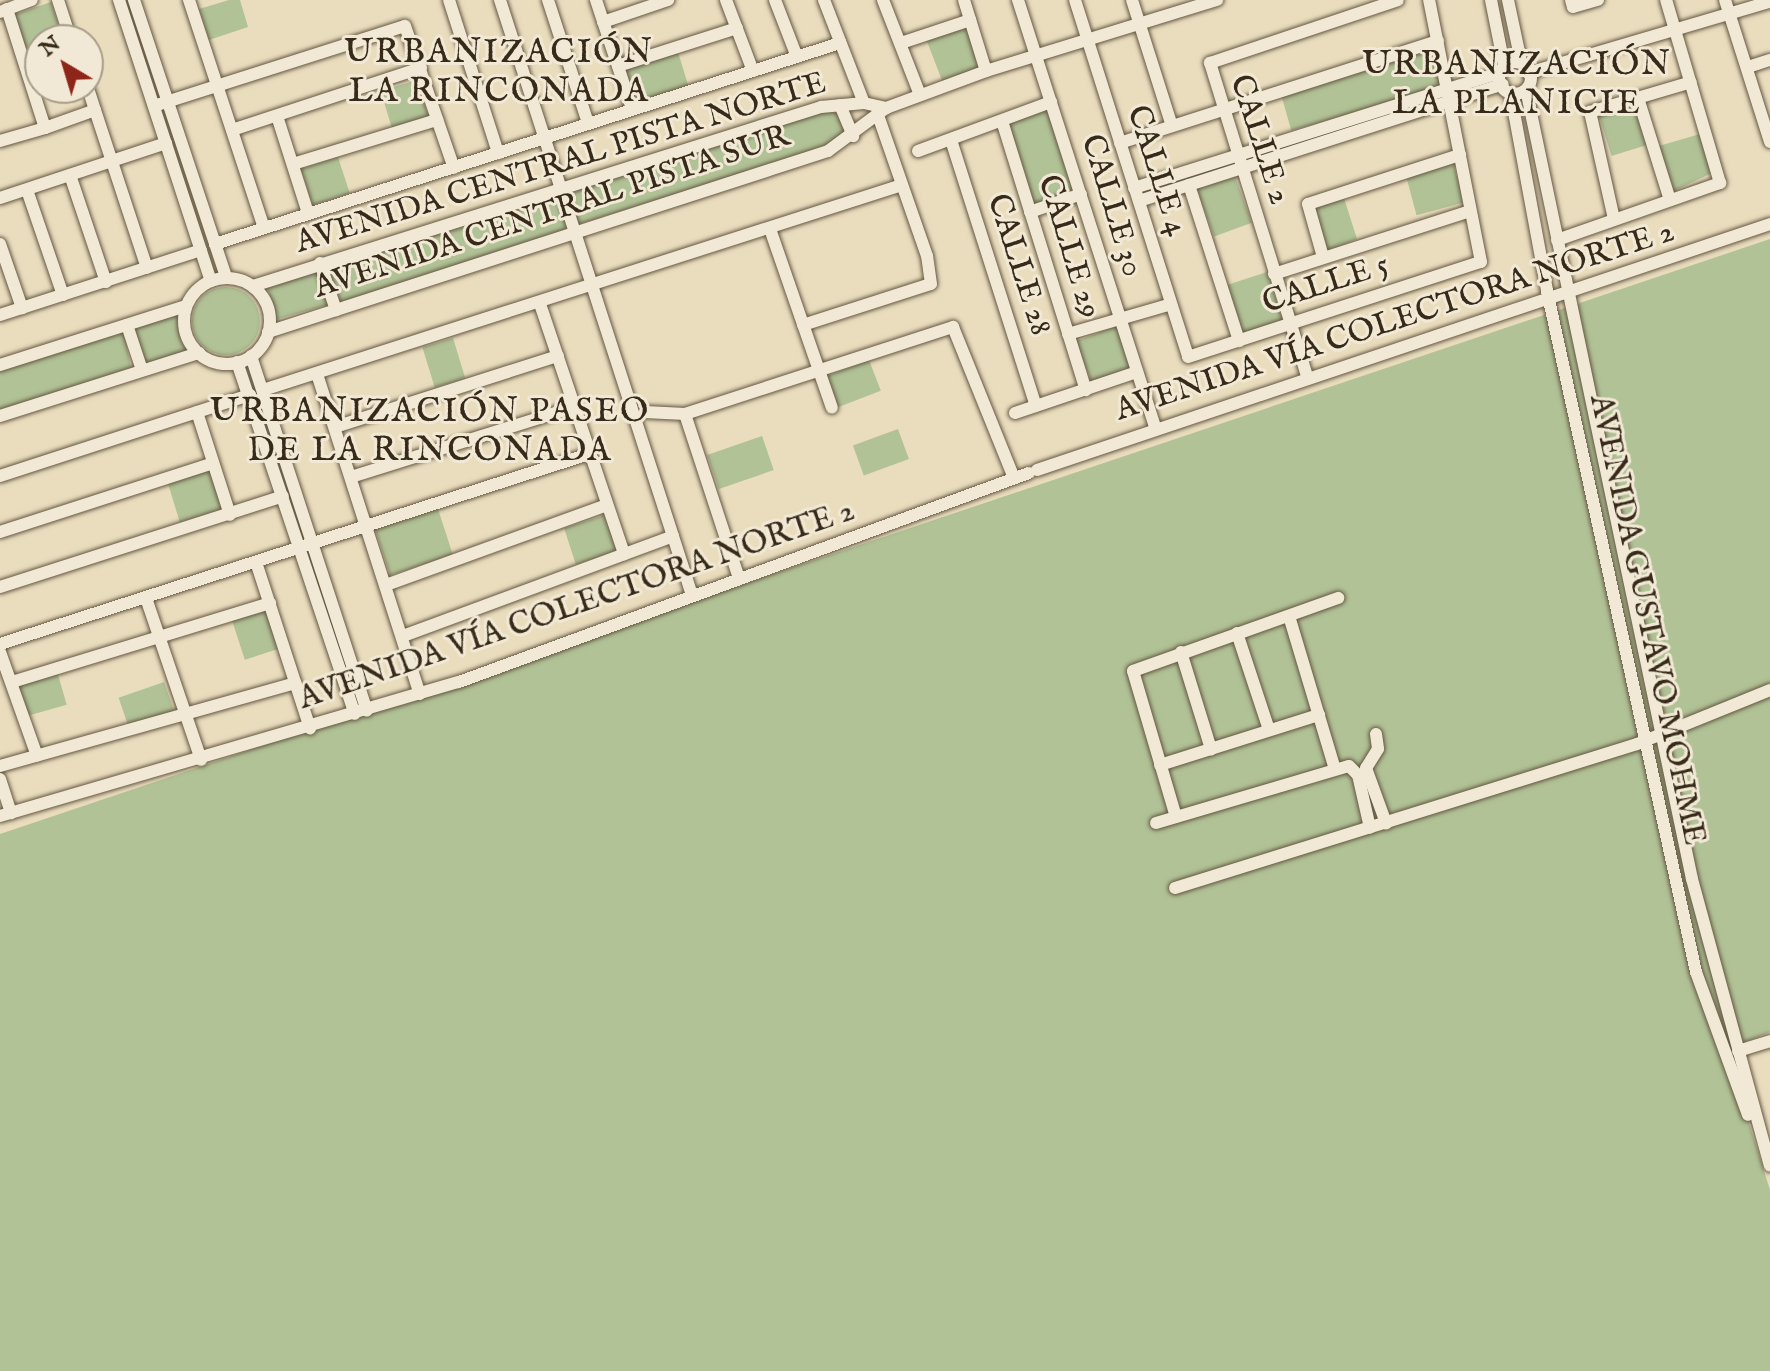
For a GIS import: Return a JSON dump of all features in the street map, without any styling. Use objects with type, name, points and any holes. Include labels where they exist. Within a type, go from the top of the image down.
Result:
[{"type":"street","points":[[32,0],[3,11],[45,128]]},
{"type":"street","points":[[58,0],[66,24]]},
{"type":"street","points":[[119,0],[211,281]]},
{"type":"street","points":[[134,0],[226,277]]},
{"type":"street","points":[[189,0],[264,228]]},
{"type":"street","points":[[449,0],[498,153]]},
{"type":"street","points":[[500,0],[590,287],[692,595]]},
{"type":"street","points":[[548,0],[588,123]]},
{"type":"street","points":[[596,0],[632,109]]},
{"type":"street","points":[[603,22],[668,0]]},
{"type":"street","points":[[726,0],[753,71]]},
{"type":"street","points":[[775,0],[797,57]]},
{"type":"street","points":[[824,0],[864,103]]},
{"type":"street","points":[[883,0],[920,95]]},
{"type":"street","points":[[964,0],[986,71]]},
{"type":"street","name":"CALLE 30","points":[[1018,0],[1155,427]]},
{"type":"street","name":"CALLE 4","points":[[1075,0],[1188,357]]},
{"type":"street","points":[[1132,0],[1172,126]]},
{"type":"street","points":[[803,325],[931,284],[927,256],[902,185],[882,112],[986,71],[1140,24],[1189,4],[1217,0]]},
{"type":"street","name":"CALLE 2","points":[[1307,376],[1210,63],[1398,0]]},
{"type":"street","points":[[1274,274],[1470,211],[1429,0]]},
{"type":"street","points":[[1491,0],[1503,73],[1511,96],[1527,94]]},
{"type":"street","points":[[1508,0],[1521,61],[1528,73],[1770,2]]},
{"type":"street","points":[[1571,0],[1573,7],[1598,0]]},
{"type":"street","points":[[1557,240],[1720,183],[1666,0]]},
{"type":"street","points":[[1725,0],[1770,142]]},
{"type":"street","points":[[901,43],[970,20]]},
{"type":"street","points":[[154,106],[402,26],[408,29],[454,168]]},
{"type":"street","points":[[618,66],[737,28]]},
{"type":"street","points":[[1120,143],[1438,41]]},
{"type":"street","points":[[215,244],[840,43]]},
{"type":"street","points":[[1748,67],[1770,60]]},
{"type":"street","points":[[1136,195],[1448,95],[1503,73],[1521,61]]},
{"type":"street","points":[[232,130],[421,68]]},
{"type":"street","name":"AVENIDA GUSTAVO MOHME","points":[[1528,73],[1527,94],[1662,734],[1738,1051],[1770,1166]]},
{"type":"street","points":[[1614,219],[1590,112],[1691,82]]},
{"type":"street","name":"AVENIDA GUSTAVO MOHME","points":[[1511,96],[1549,300],[1642,742],[1696,972],[1764,1146]]},
{"type":"street","points":[[1638,98],[1670,200]]},
{"type":"street","points":[[918,151],[1051,102]]},
{"type":"street","name":"AVENIDA CENTRAL PISTA NORTE","points":[[253,286],[840,105],[864,103],[882,112]]},
{"type":"street","points":[[93,104],[147,268]]},
{"type":"street","points":[[840,105],[853,136]]},
{"type":"street","points":[[0,141],[95,110]]},
{"type":"street","name":"AVENIDA CENTRAL PISTA SUR","points":[[268,332],[828,151],[853,136],[882,112]]},
{"type":"street","points":[[277,116],[308,213]]},
{"type":"street","points":[[293,164],[437,120]]},
{"type":"street","name":"CALLE 29","points":[[1002,121],[1086,390]]},
{"type":"street","name":"CALLE 28","points":[[951,140],[1036,406]]},
{"type":"street","points":[[0,198],[166,143]]},
{"type":"street","points":[[1323,257],[1308,204],[1460,155]]},
{"type":"street","points":[[1136,195],[1189,185],[1240,163]]},
{"type":"street","points":[[70,175],[106,282]]},
{"type":"street","points":[[263,390],[540,304],[902,185]]},
{"type":"street","points":[[1189,185],[1239,341]]},
{"type":"street","points":[[27,190],[63,295]]},
{"type":"street","points":[[1030,212],[1081,194]]},
{"type":"street","name":"CALLE 5","points":[[1188,357],[1481,262],[1470,211]]},
{"type":"street","name":"AVENIDA VÍA COLECTORA NORTE 2","points":[[5,815],[420,694],[1155,427],[1569,294],[1770,224]]},
{"type":"street","points":[[770,229],[832,408]]},
{"type":"street","points":[[0,244],[22,308]]},
{"type":"street","points":[[0,315],[201,250]]},
{"type":"street","points":[[320,263],[336,310]]},
{"type":"street","points":[[226,277],[253,286],[268,307],[268,332],[251,356],[237,362],[217,363],[199,353],[186,337],[186,306],[198,289],[226,277]]},
{"type":"street","points":[[540,304],[624,554]]},
{"type":"street","points":[[1068,334],[1171,304]]},
{"type":"street","points":[[0,365],[186,306]]},
{"type":"street","points":[[127,325],[142,370]]},
{"type":"street","points":[[645,412],[685,414],[953,327],[1014,478]]},
{"type":"street","points":[[0,416],[199,353]]},
{"type":"street","points":[[251,356],[312,542],[361,712]]},
{"type":"street","points":[[335,427],[558,356]]},
{"type":"street","points":[[237,362],[299,546],[361,712]]},
{"type":"street","points":[[1015,413],[1137,372]]},
{"type":"street","points":[[317,374],[420,694]]},
{"type":"street","points":[[0,476],[250,395]]},
{"type":"street","points":[[351,477],[574,407]]},
{"type":"street","points":[[197,412],[230,515]]},
{"type":"street","points":[[685,414],[739,578]]},
{"type":"street","points":[[0,644],[589,454]]},
{"type":"street","points":[[0,532],[213,463]]},
{"type":"street","points":[[0,587],[283,496]]},
{"type":"street","points":[[386,585],[607,505]]},
{"type":"street","points":[[403,636],[673,536]]},
{"type":"street","points":[[256,562],[310,728]]},
{"type":"street","points":[[146,598],[201,760]]},
{"type":"street","points":[[1176,817],[1132,673],[1181,652],[1338,598]]},
{"type":"street","points":[[12,682],[270,603]]},
{"type":"street","points":[[1289,616],[1335,769]]},
{"type":"street","points":[[1237,633],[1269,730]]},
{"type":"street","points":[[0,652],[37,756]]},
{"type":"street","points":[[1181,652],[1211,749]]},
{"type":"street","points":[[0,766],[296,683]]},
{"type":"street","points":[[1175,888],[1642,742],[1770,690]]},
{"type":"street","points":[[1160,765],[1319,715]]},
{"type":"street","points":[[1376,734],[1378,749],[1366,768],[1386,823]]},
{"type":"street","points":[[1156,823],[1335,769],[1355,769],[1370,828]]},
{"type":"street","points":[[0,779],[5,815]]},
{"type":"street","points":[[1738,1051],[1770,1041]]},
{"type":"green space","points":[[240,0],[248,27],[209,40],[199,9]]},
{"type":"green space","points":[[51,2],[58,24],[24,24],[24,47],[13,15]]},
{"type":"green space","points":[[965,26],[981,67],[942,82],[927,41]]},
{"type":"green space","points":[[1430,48],[1441,87],[1291,130],[1280,91]]},
{"type":"green space","points":[[678,52],[689,87],[636,103],[625,68]]},
{"type":"green space","points":[[417,80],[428,117],[392,128],[381,91]]},
{"type":"green space","points":[[1634,103],[1647,145],[1611,156],[1599,114]]},
{"type":"green space","points":[[1046,109],[1075,188],[1038,205],[1032,203],[1009,124]]},
{"type":"green space","points":[[820,110],[841,114],[849,126],[838,143],[576,225],[567,193]]},
{"type":"green space","points":[[1700,134],[1712,173],[1674,191],[1659,146]]},
{"type":"green space","points":[[338,157],[350,193],[313,205],[301,169]]},
{"type":"green space","points":[[1453,162],[1464,203],[1417,215],[1406,175]]},
{"type":"green space","points":[[1234,174],[1252,223],[1214,237],[1196,188]]},
{"type":"green space","points":[[558,195],[566,226],[563,232],[340,302],[328,268]]},
{"type":"green space","points":[[1343,195],[1357,239],[1329,250],[1324,248],[1314,205]]},
{"type":"green space","points":[[1770,239],[1770,1032],[1735,1046],[1729,1060],[1770,1190],[1770,1371],[0,1371],[0,834]]},
{"type":"green space","points":[[318,271],[328,305],[277,319],[267,286]]},
{"type":"green space","points":[[1267,272],[1283,321],[1243,333],[1227,285]]},
{"type":"green space","points":[[226,287],[250,297],[260,321],[250,345],[226,355],[202,345],[192,321],[202,297]]},
{"type":"green space","points":[[181,313],[182,334],[192,351],[145,363],[134,333],[139,325]]},
{"type":"green space","points":[[1116,326],[1132,368],[1092,383],[1076,341]]},
{"type":"green space","points":[[124,333],[131,369],[0,412],[0,369]]},
{"type":"green space","points":[[453,338],[465,378],[435,388],[422,347]]},
{"type":"green space","points":[[869,360],[881,391],[838,407],[826,376]]},
{"type":"green space","points":[[898,429],[909,459],[864,475],[853,445]]},
{"type":"green space","points":[[762,436],[774,470],[719,489],[707,455]]},
{"type":"green space","points":[[210,467],[223,509],[180,522],[167,480]]},
{"type":"green space","points":[[438,509],[453,555],[390,575],[375,529]]},
{"type":"green space","points":[[605,515],[617,551],[576,564],[564,528]]},
{"type":"green space","points":[[268,605],[282,648],[245,660],[231,617]]},
{"type":"green space","points":[[57,671],[67,705],[24,717],[15,683]]},
{"type":"green space","points":[[164,682],[176,716],[130,732],[119,698]]},
{"type":"district","name":"URBANIZACIÓN LA RINCONADA","points":[[499,72]]},
{"type":"district","name":"URBANIZACIÓN LA PLANICIE","points":[[1517,84]]},
{"type":"district","name":"URBANIZACIÓN PASEO DE LA RINCONADA","points":[[430,430]]}]
